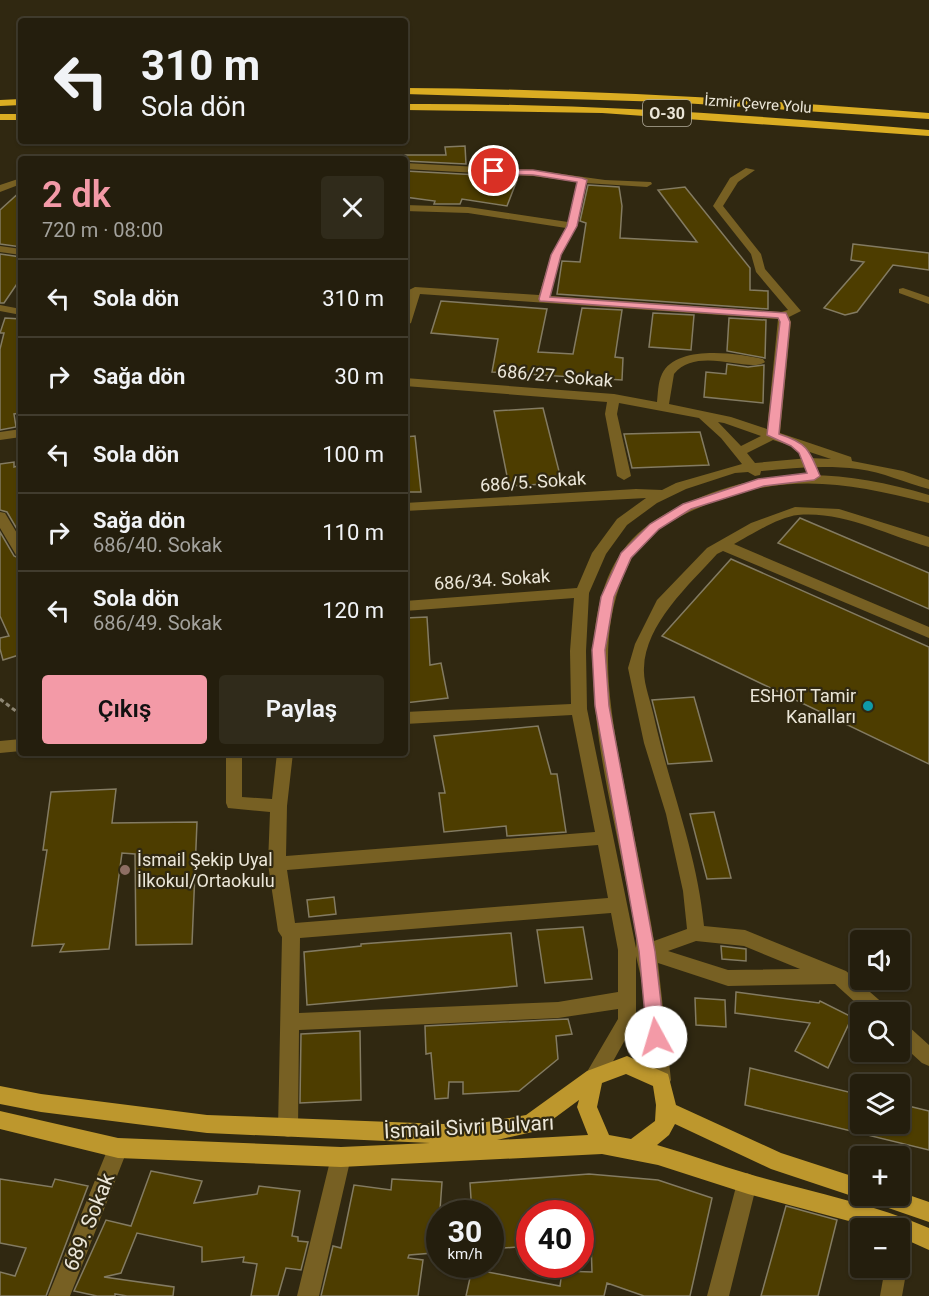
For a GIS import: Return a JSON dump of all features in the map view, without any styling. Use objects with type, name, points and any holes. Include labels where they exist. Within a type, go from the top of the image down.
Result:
[{"type":"highway","name":"İzmir Çevre Yolu","points":[[408,91],[505,91],[736,100],[929,116]]},
{"type":"highway","points":[[0,103],[18,102]]},
{"type":"highway","name":"İzmir Çevre Yolu","points":[[408,107],[597,110],[727,116],[929,133]]},
{"type":"highway","points":[[0,117],[18,117]]},
{"type":"main road","points":[[602,1144],[587,1107],[594,1077],[627,1065],[661,1080],[669,1111],[659,1134],[635,1148]]},
{"type":"main road","name":"İsmail Sivri Bulvarı","points":[[0,1095],[41,1103],[207,1124],[470,1135],[530,1124],[594,1077]]},
{"type":"main road","points":[[669,1111],[778,1162],[850,1185]]},
{"type":"main road","name":"İsmail Sivri Bulvarı","points":[[0,1120],[118,1148],[341,1157],[602,1144],[635,1148],[747,1183],[850,1219]]},
{"type":"main road","points":[[910,1206],[929,1212]]},
{"type":"main road","name":"İsmail Sivri Bulvarı","points":[[910,1238],[929,1239]]},
{"type":"street","points":[[408,166],[533,173],[582,180],[647,184]]},
{"type":"street","points":[[408,313],[415,290],[782,316],[795,311],[760,270],[756,254],[718,206],[734,180],[750,170]]},
{"type":"street","points":[[544,299],[556,255],[572,226],[582,180]]},
{"type":"street","points":[[0,189],[18,182]]},
{"type":"street","points":[[408,208],[427,207],[519,216],[572,226]]},
{"type":"street","points":[[0,249],[18,252]]},
{"type":"street","points":[[903,291],[929,301]]},
{"type":"street","points":[[0,308],[18,309]]},
{"type":"street","points":[[741,451],[773,435],[785,322],[782,316]]},
{"type":"street","points":[[663,406],[669,372],[676,364],[699,357],[716,356],[737,357],[759,362]]},
{"type":"street","name":"686/27. Sokak","points":[[408,382],[614,398],[663,406],[700,413],[773,435],[825,451],[858,465]]},
{"type":"street","points":[[614,398],[611,414],[624,476]]},
{"type":"street","points":[[700,413],[741,451],[762,482]]},
{"type":"street","points":[[0,436],[18,433]]},
{"type":"street","points":[[795,443],[804,451],[811,469]]},
{"type":"street","points":[[663,494],[734,469],[751,466],[811,469],[858,465],[898,474],[929,485]]},
{"type":"street","points":[[661,1080],[647,951],[602,706],[598,650],[607,597],[625,556],[654,526],[687,507],[762,482],[811,469],[878,483],[929,499]]},
{"type":"street","name":"686/5. Sokak","points":[[408,507],[636,493],[663,494]]},
{"type":"street","name":"İsmail Sivri Bulvarı","points":[[594,1077],[627,1020],[627,950],[579,709],[578,651],[582,593],[599,553],[622,522],[663,494]]},
{"type":"street","points":[[696,933],[692,891],[674,814],[652,743],[636,668],[642,644],[662,604],[712,551],[756,526],[795,511],[839,513],[904,532],[929,542]]},
{"type":"street","points":[[0,516],[18,547]]},
{"type":"street","points":[[723,545],[929,633]]},
{"type":"street","name":"686/34. Sokak","points":[[408,606],[582,593]]},
{"type":"street","points":[[408,718],[579,709]]},
{"type":"street","points":[[0,747],[18,745]]},
{"type":"street","points":[[234,756],[234,803],[279,806]]},
{"type":"street","points":[[285,756],[279,806],[277,864],[287,931],[619,905]]},
{"type":"street","points":[[277,864],[606,838]]},
{"type":"street","points":[[288,1128],[291,930]]},
{"type":"street","points":[[647,951],[696,933],[745,938],[839,977],[868,1002]]},
{"type":"street","points":[[627,950],[647,951],[728,978],[839,977]]},
{"type":"street","points":[[289,1022],[558,1010],[627,999]]},
{"type":"street","points":[[910,1040],[929,1057]]},
{"type":"street","name":"689. Sokak","points":[[59,1296],[118,1148]]},
{"type":"street","points":[[308,1296],[341,1157]]},
{"type":"street","points":[[718,1296],[747,1183]]},
{"type":"street","points":[[891,1296],[894,1278]]},
{"type":"path","points":[[0,699],[18,713]]},
{"type":"building","points":[[465,146],[466,164],[408,161],[408,156],[405,156],[446,155],[445,147]]},
{"type":"building","points":[[408,171],[498,176],[517,180],[507,206],[462,199],[460,204],[434,204],[435,201],[408,197]]},
{"type":"building","points":[[588,185],[619,187],[622,206],[620,238],[697,242],[658,190],[685,187],[750,268],[750,290],[768,291],[768,309],[557,294],[562,261],[580,262],[586,223],[580,221]]},
{"type":"building","points":[[18,194],[18,247],[0,244],[0,210]]},
{"type":"building","points":[[853,244],[929,253],[929,270],[893,265],[857,312],[845,315],[824,308],[864,262],[851,260]]},
{"type":"building","points":[[0,254],[18,257],[18,282],[4,303],[0,303]]},
{"type":"building","points":[[441,301],[547,309],[538,352],[573,354],[582,308],[622,310],[615,357],[623,358],[622,380],[492,372],[498,339],[431,333]]},
{"type":"building","points":[[653,313],[694,315],[691,350],[649,347]]},
{"type":"building","points":[[5,318],[18,319],[18,413],[14,414],[16,427],[0,430],[0,349],[4,333],[0,333]]},
{"type":"building","points":[[729,318],[766,320],[765,358],[727,351]]},
{"type":"building","points":[[727,364],[748,367],[764,365],[763,403],[704,397],[706,372],[726,374]]},
{"type":"building","points":[[543,408],[562,483],[509,486],[494,411]]},
{"type":"building","points":[[700,432],[709,465],[632,468],[624,434]]},
{"type":"building","points":[[415,436],[421,492],[408,492],[408,437]]},
{"type":"building","points":[[14,462],[14,467],[18,466],[18,531],[7,512],[0,510],[0,464]]},
{"type":"building","points":[[800,518],[929,573],[929,609],[778,543]]},
{"type":"building","points":[[0,532],[14,556],[18,558],[18,655],[3,660],[0,638],[9,636],[0,616]]},
{"type":"building","name":"ESHOT Tamir Kanalları","points":[[731,559],[929,647],[929,764],[662,636]]},
{"type":"building","points":[[427,617],[430,665],[441,663],[448,698],[408,703],[408,618]]},
{"type":"building","points":[[694,697],[712,761],[668,764],[652,700]]},
{"type":"building","points":[[538,726],[551,774],[557,774],[566,832],[507,836],[506,826],[444,832],[439,793],[445,793],[434,736]]},
{"type":"building","points":[[116,789],[112,823],[197,822],[192,944],[136,945],[135,854],[122,853],[109,949],[60,952],[64,944],[32,946],[47,850],[43,850],[51,792]]},
{"type":"building","points":[[714,812],[731,878],[707,879],[690,814]]},
{"type":"building","points":[[334,897],[336,914],[309,917],[307,900]]},
{"type":"building","points":[[583,927],[592,979],[545,983],[537,930]]},
{"type":"building","points":[[511,933],[517,986],[307,1005],[304,952],[361,946],[361,944]]},
{"type":"building","points":[[721,946],[746,949],[746,961],[722,959]]},
{"type":"building","points":[[736,992],[819,1003],[820,1001],[850,1016],[850,1021],[828,1068],[795,1051],[810,1023],[735,1013]]},
{"type":"building","points":[[695,998],[725,1000],[726,1027],[696,1025]]},
{"type":"building","points":[[568,1019],[572,1034],[556,1036],[558,1059],[519,1091],[463,1094],[463,1082],[449,1082],[448,1098],[435,1099],[431,1053],[426,1054],[425,1026]]},
{"type":"building","points":[[360,1031],[361,1100],[300,1103],[301,1034]]},
{"type":"building","points":[[750,1068],[850,1092],[850,1131],[745,1105]]},
{"type":"building","points":[[910,1106],[929,1111],[929,1150],[864,1134],[910,1134]]},
{"type":"building","points":[[151,1171],[202,1181],[194,1203],[257,1194],[259,1186],[300,1191],[292,1236],[298,1237],[298,1241],[308,1242],[301,1270],[286,1268],[278,1296],[251,1296],[257,1264],[243,1262],[244,1257],[202,1262],[202,1247],[137,1233],[121,1273],[104,1277],[174,1287],[173,1296],[115,1294],[115,1296],[97,1296],[74,1291],[106,1220],[131,1226]]},
{"type":"building","points":[[589,1174],[658,1180],[712,1198],[690,1296],[644,1296],[607,1283],[604,1296],[466,1296],[470,1278],[504,1278],[504,1275],[560,1286],[561,1278],[594,1278],[594,1200],[516,1200],[516,1247],[504,1248],[504,1200],[471,1200],[470,1183]]},
{"type":"building","points":[[0,1179],[52,1187],[55,1179],[88,1186],[46,1296],[0,1296],[0,1272],[15,1276],[26,1248],[0,1243]]},
{"type":"building","points":[[392,1179],[442,1182],[441,1200],[426,1200],[426,1254],[409,1255],[408,1258],[423,1260],[418,1296],[321,1296],[333,1246],[341,1248],[354,1185],[391,1190]]},
{"type":"building","points":[[786,1206],[837,1220],[818,1296],[761,1296]]},
{"type":"place","name":"ESHOT Tamir Kanalları","points":[[868,706]]},
{"type":"place","name":"İsmail Şekip Uyal İlkokul/Ortaokulu","points":[[125,870]]},
{"type":"route","points":[[494,171],[533,173],[582,180],[572,226],[556,255],[544,299],[782,316],[785,322],[773,435],[795,443],[804,451],[814,476],[762,482],[728,492],[687,507],[654,526],[625,556],[607,597],[598,650],[602,706],[631,874],[647,951],[656,1037]]}]
